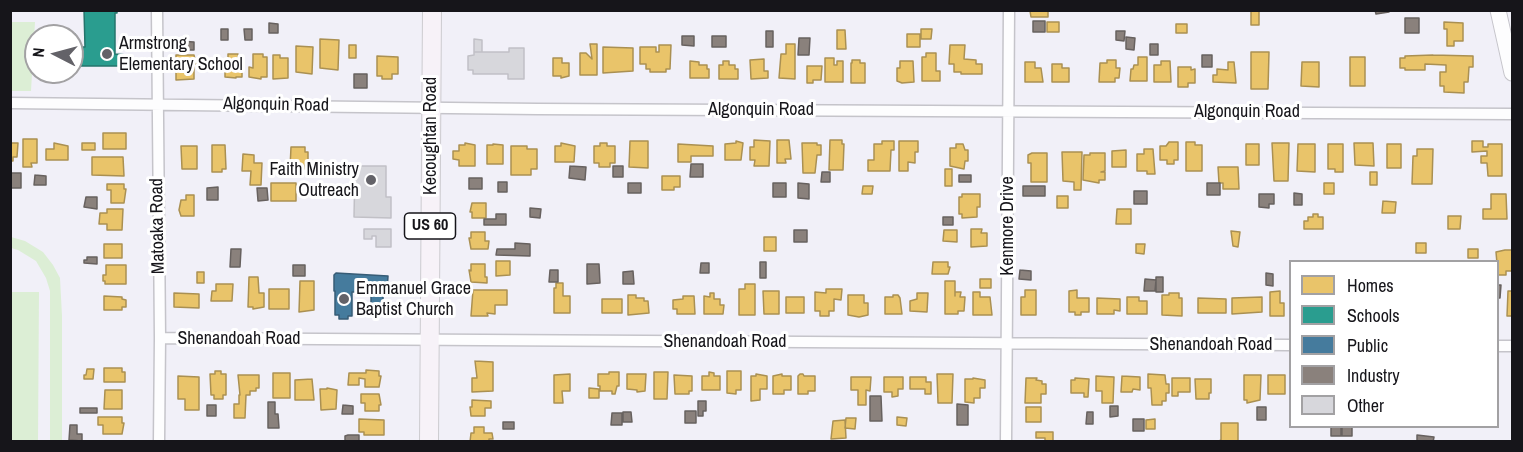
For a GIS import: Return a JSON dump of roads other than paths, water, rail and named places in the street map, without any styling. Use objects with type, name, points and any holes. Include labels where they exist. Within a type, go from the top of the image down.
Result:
[{"type":"main road","name":"Kecoughtan Road","points":[[429,441],[432,10]]},
{"type":"main road","points":[[1498,10],[1512,73]]},
{"type":"street","name":"Matoaka Road","points":[[157,10],[159,441]]},
{"type":"street","name":"Kenmore Drive","points":[[1006,441],[1009,10]]},
{"type":"street","name":"Algonquin Road","points":[[10,104],[1512,114]]},
{"type":"street","name":"Shenandoah Road","points":[[160,338],[1289,345]]},
{"type":"place","name":"Armstrong Elementary School","points":[[107,54]]},
{"type":"place","name":"Faith Ministry Outreach","points":[[371,180]]},
{"type":"place","name":"Emmanuel Grace Baptist Church","points":[[344,299]]}]
